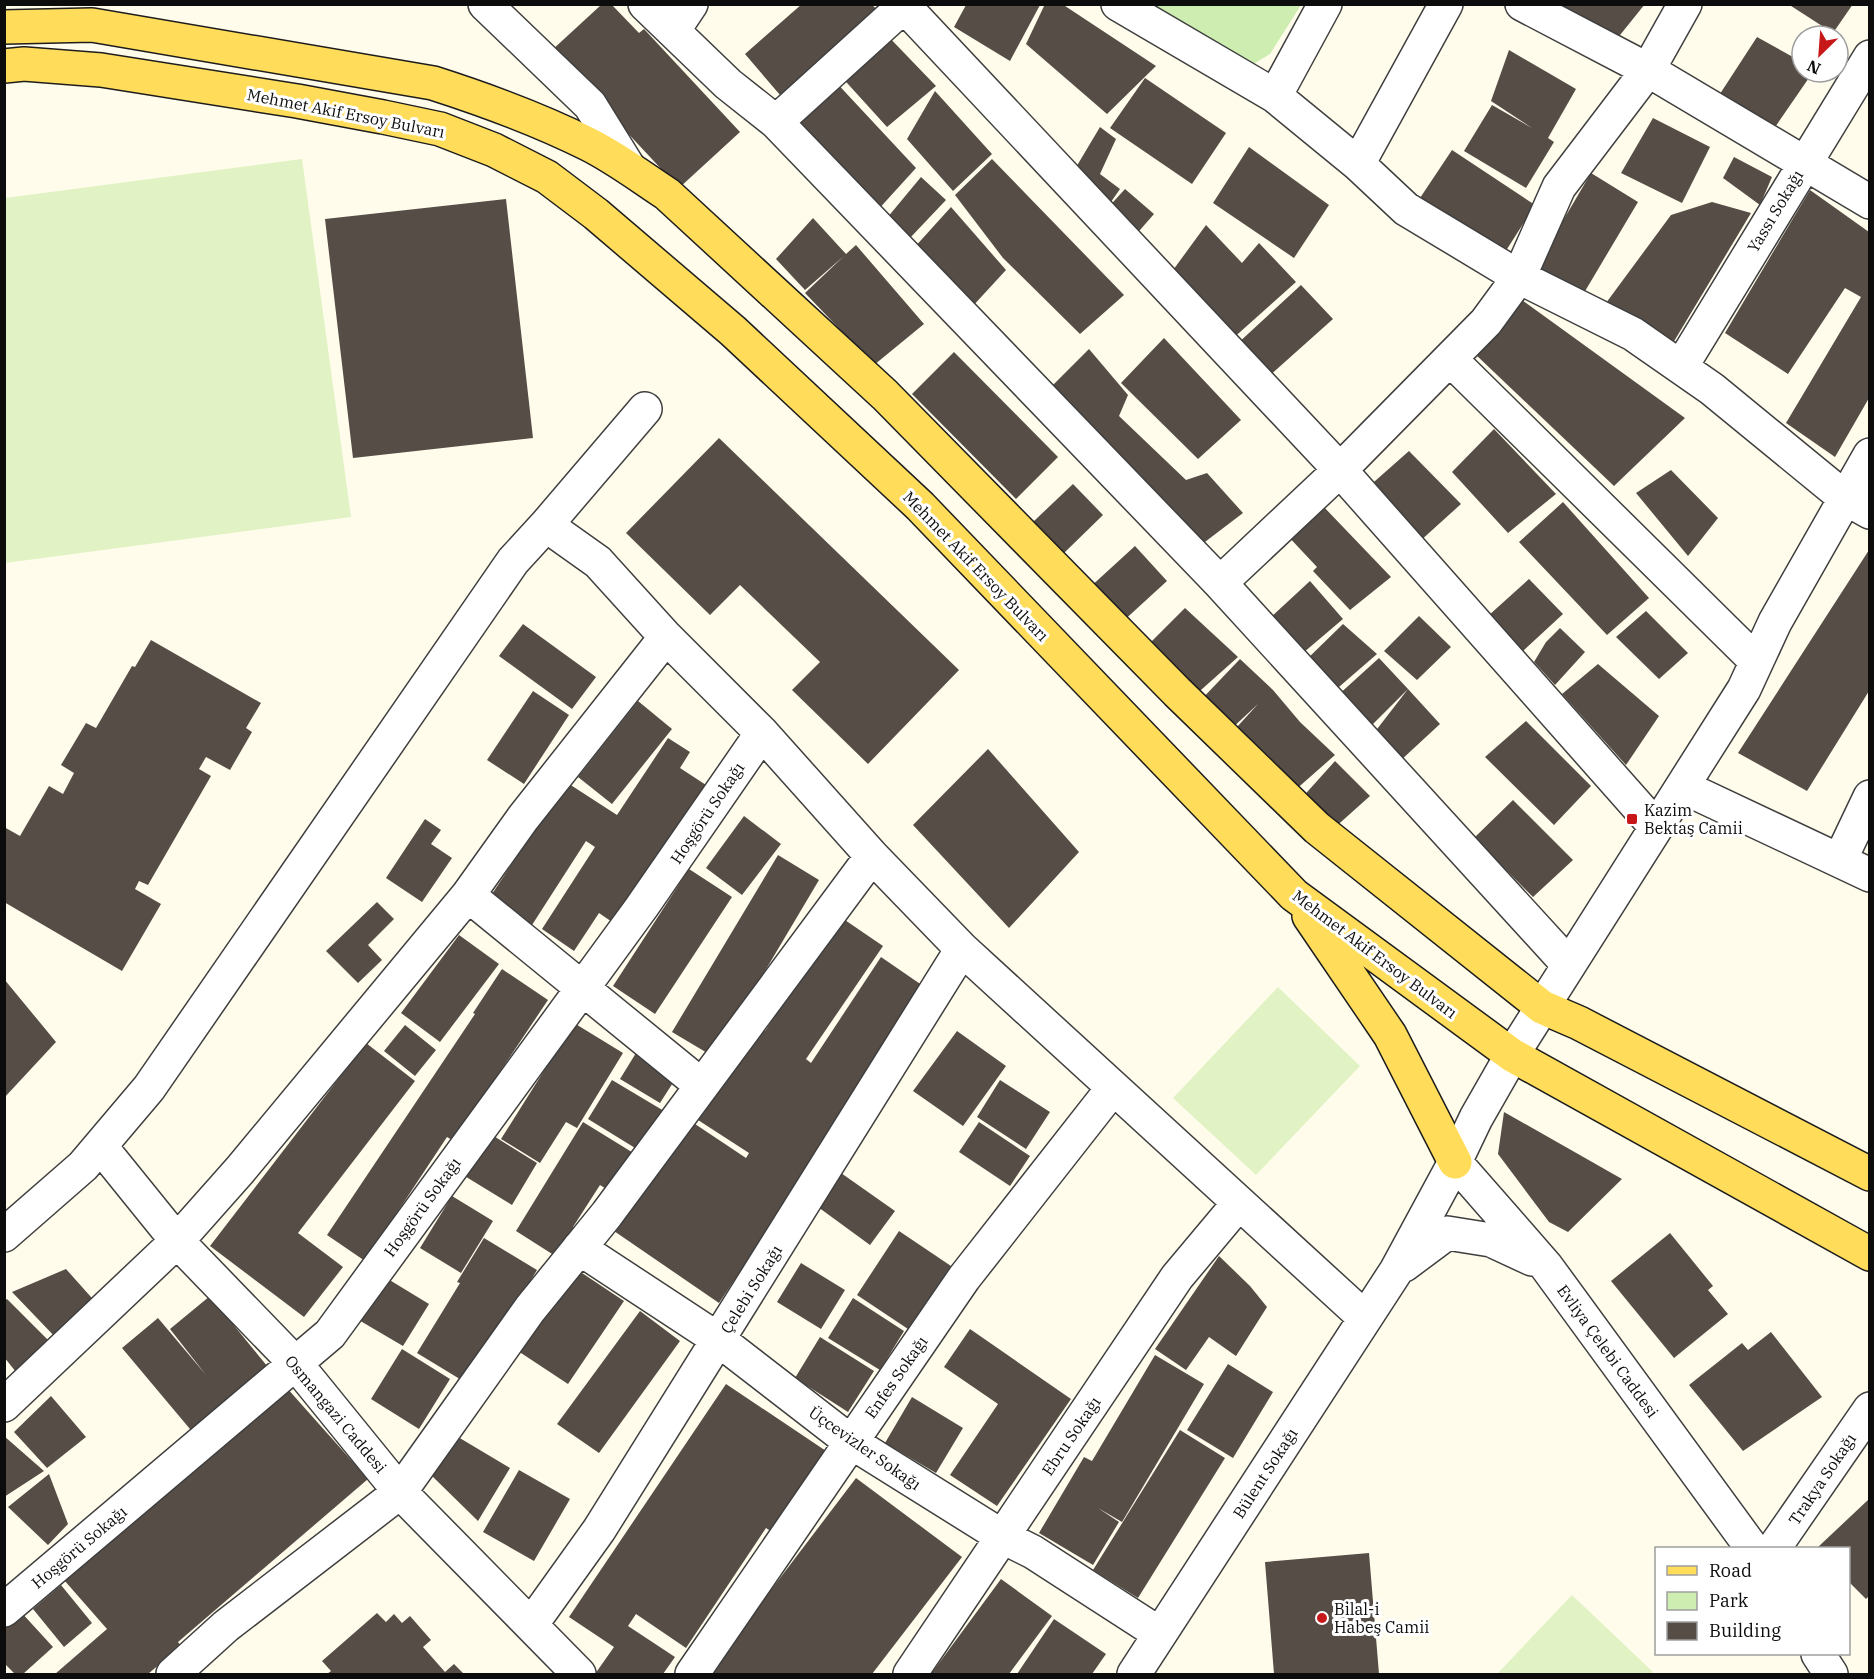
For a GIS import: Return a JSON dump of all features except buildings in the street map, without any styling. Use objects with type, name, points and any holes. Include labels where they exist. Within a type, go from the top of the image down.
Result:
[{"type":"main road","points":[[6,20],[92,25],[433,83],[485,100],[542,123],[590,145],[629,168],[667,194],[885,395],[1177,692],[1317,828],[1542,1006],[1869,1174]]},
{"type":"main road","name":"Mehmet Akif Ersoy Bulvarı","points":[[4,66],[24,64],[101,70],[297,101],[403,121],[441,129],[494,150],[547,177],[596,214],[733,331],[920,506],[1294,895],[1512,1055],[1869,1254]]},
{"type":"main road","points":[[1294,895],[1390,1035],[1455,1162]]},
{"type":"street","points":[[485,4],[590,105],[629,168]]},
{"type":"street","points":[[645,4],[728,84],[776,122],[1220,583],[1568,964]]},
{"type":"street","points":[[672,31],[691,4]]},
{"type":"street","points":[[1118,4],[1275,96],[1358,165],[1406,209],[1519,277],[1632,334],[1681,367],[1857,505]]},
{"type":"street","points":[[1275,96],[1325,4]]},
{"type":"street","points":[[1358,165],[1446,4]]},
{"type":"street","points":[[1522,4],[1648,70],[1869,202]]},
{"type":"street","points":[[1220,583],[1340,470],[1486,322],[1519,277],[1559,187],[1648,70],[1685,4]]},
{"type":"street","points":[[776,122],[905,5],[1340,470],[1656,827]]},
{"type":"street","name":"Yassı Sokağı","points":[[1681,367],[1869,57]]},
{"type":"street","points":[[1450,359],[1756,661]]},
{"type":"street","points":[[4,1234],[83,1166],[149,1088],[513,561],[645,409]]},
{"type":"street","points":[[1396,1271],[1476,1118],[1512,1055],[1744,689],[1775,622],[1857,505],[1869,455]]},
{"type":"street","points":[[546,525],[598,562],[666,637],[762,733],[872,856],[962,949],[1365,1318]]},
{"type":"street","points":[[4,1406],[177,1241],[240,1170],[468,895],[523,818],[666,637]]},
{"type":"street","name":"Hoşgörü Sokağı","points":[[4,1610],[330,1334],[641,908],[762,733]]},
{"type":"street","points":[[1683,787],[1869,875]]},
{"type":"street","points":[[1840,860],[1869,797]]},
{"type":"street","points":[[173,1674],[226,1626],[400,1492],[530,1309],[607,1214],[872,856]]},
{"type":"street","points":[[468,895],[701,1085]]},
{"type":"street","name":"Çelebi Sokağı","points":[[531,1624],[599,1530],[962,949]]},
{"type":"street","name":"Enfes Sokağı","points":[[692,1674],[964,1278],[1113,1088]]},
{"type":"street","name":"Osmangazi Caddesi","points":[[101,1147],[177,1241],[296,1364],[400,1492],[579,1674]]},
{"type":"street","name":"Evliya Çelebi Caddesi","points":[[1455,1162],[1546,1266],[1751,1547]]},
{"type":"street","name":"Ebru Sokağı","points":[[910,1674],[1177,1277],[1239,1203]]},
{"type":"street","points":[[1396,1271],[1447,1233],[1491,1240],[1546,1266]]},
{"type":"street","name":"Üçcevizler Sokağı","points":[[579,1248],[719,1340],[851,1442],[1003,1538],[1033,1552],[1160,1634]]},
{"type":"street","name":"Bülent Sokağı","points":[[1134,1674],[1396,1271]]},
{"type":"street","name":"Trakya Sokağı","points":[[1775,1547],[1869,1409]]},
{"type":"street","points":[[1819,1655],[1831,1674]]},
{"type":"green space","points":[[1145,5],[1301,5],[1270,54],[1252,65]]},
{"type":"green space","points":[[302,159],[351,517],[5,563],[5,198]]},
{"type":"green space","points":[[1278,987],[1360,1066],[1256,1175],[1173,1098]]},
{"type":"green space","points":[[1572,1595],[1653,1672],[1650,1674],[1497,1674]]},
{"type":"place","name":"Kazim Bektaş Camii","points":[[1632,819]]},
{"type":"place","name":"Bilal-i Habeş Camii","points":[[1322,1618]]}]
